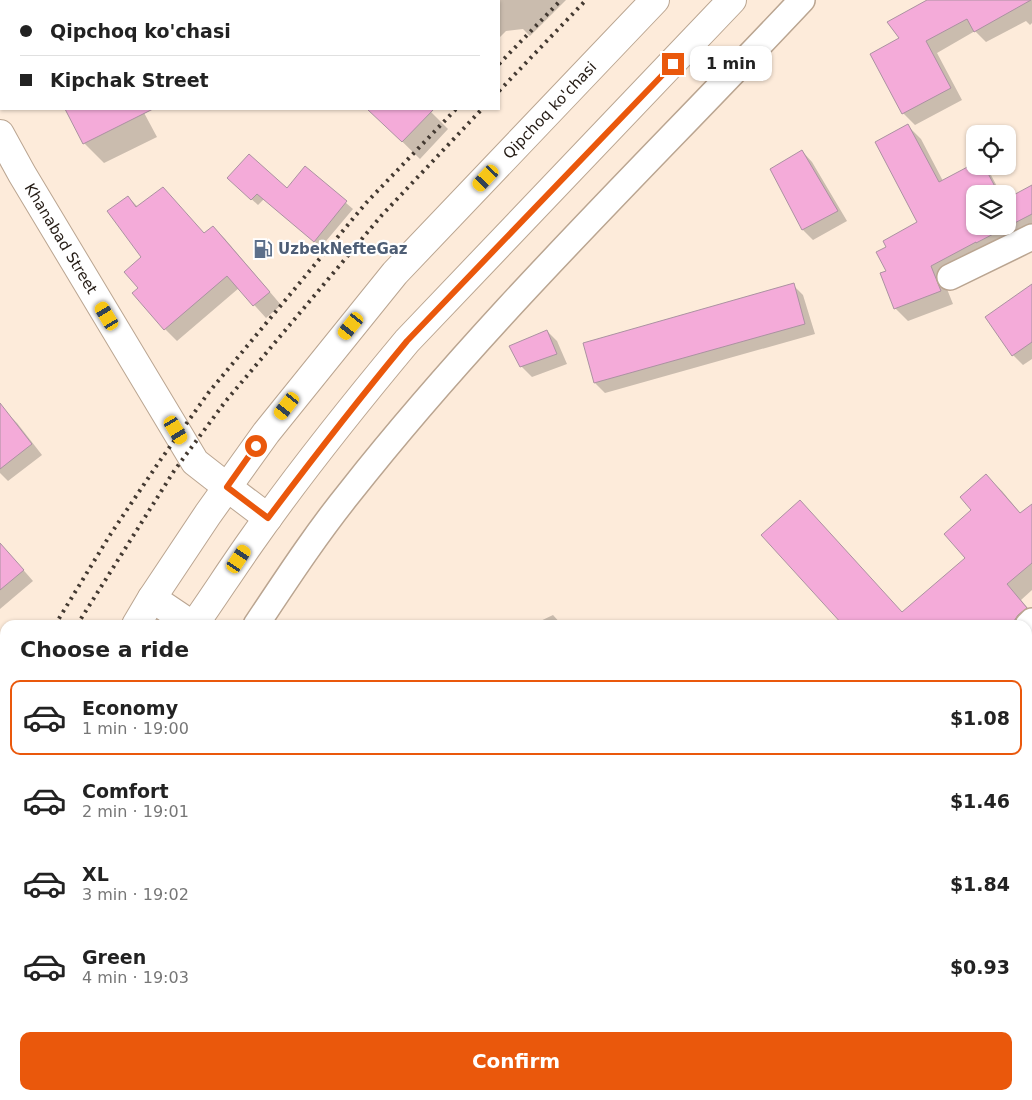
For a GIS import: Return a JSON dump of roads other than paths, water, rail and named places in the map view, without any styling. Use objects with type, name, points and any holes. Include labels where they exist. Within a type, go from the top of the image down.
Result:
[{"type":"main road","name":"Qipchoq ko'chasi","points":[[139,620],[227,487],[266,433],[395,273],[655,0]]},
{"type":"main road","points":[[197,620],[310,461],[407,341],[732,0]]},
{"type":"main road","name":"Khanabad Street","points":[[0,134],[26,182],[195,462],[227,487]]},
{"type":"main road","points":[[227,487],[268,518]]},
{"type":"main road","points":[[152,598],[185,620]]},
{"type":"street","points":[[259,620],[349,492],[488,330],[536,276],[802,0]]},
{"type":"street","points":[[950,277],[1032,237]]},
{"type":"railway","points":[[500,63],[561,0]]},
{"type":"railway","points":[[500,90],[586,0]]},
{"type":"railway","points":[[58,620],[110,535],[209,392],[366,203],[455,110]]},
{"type":"railway","points":[[80,620],[174,471],[225,402],[382,215],[481,110]]},
{"type":"place","name":"UzbekNefteGaz","points":[[263,249]]}]
